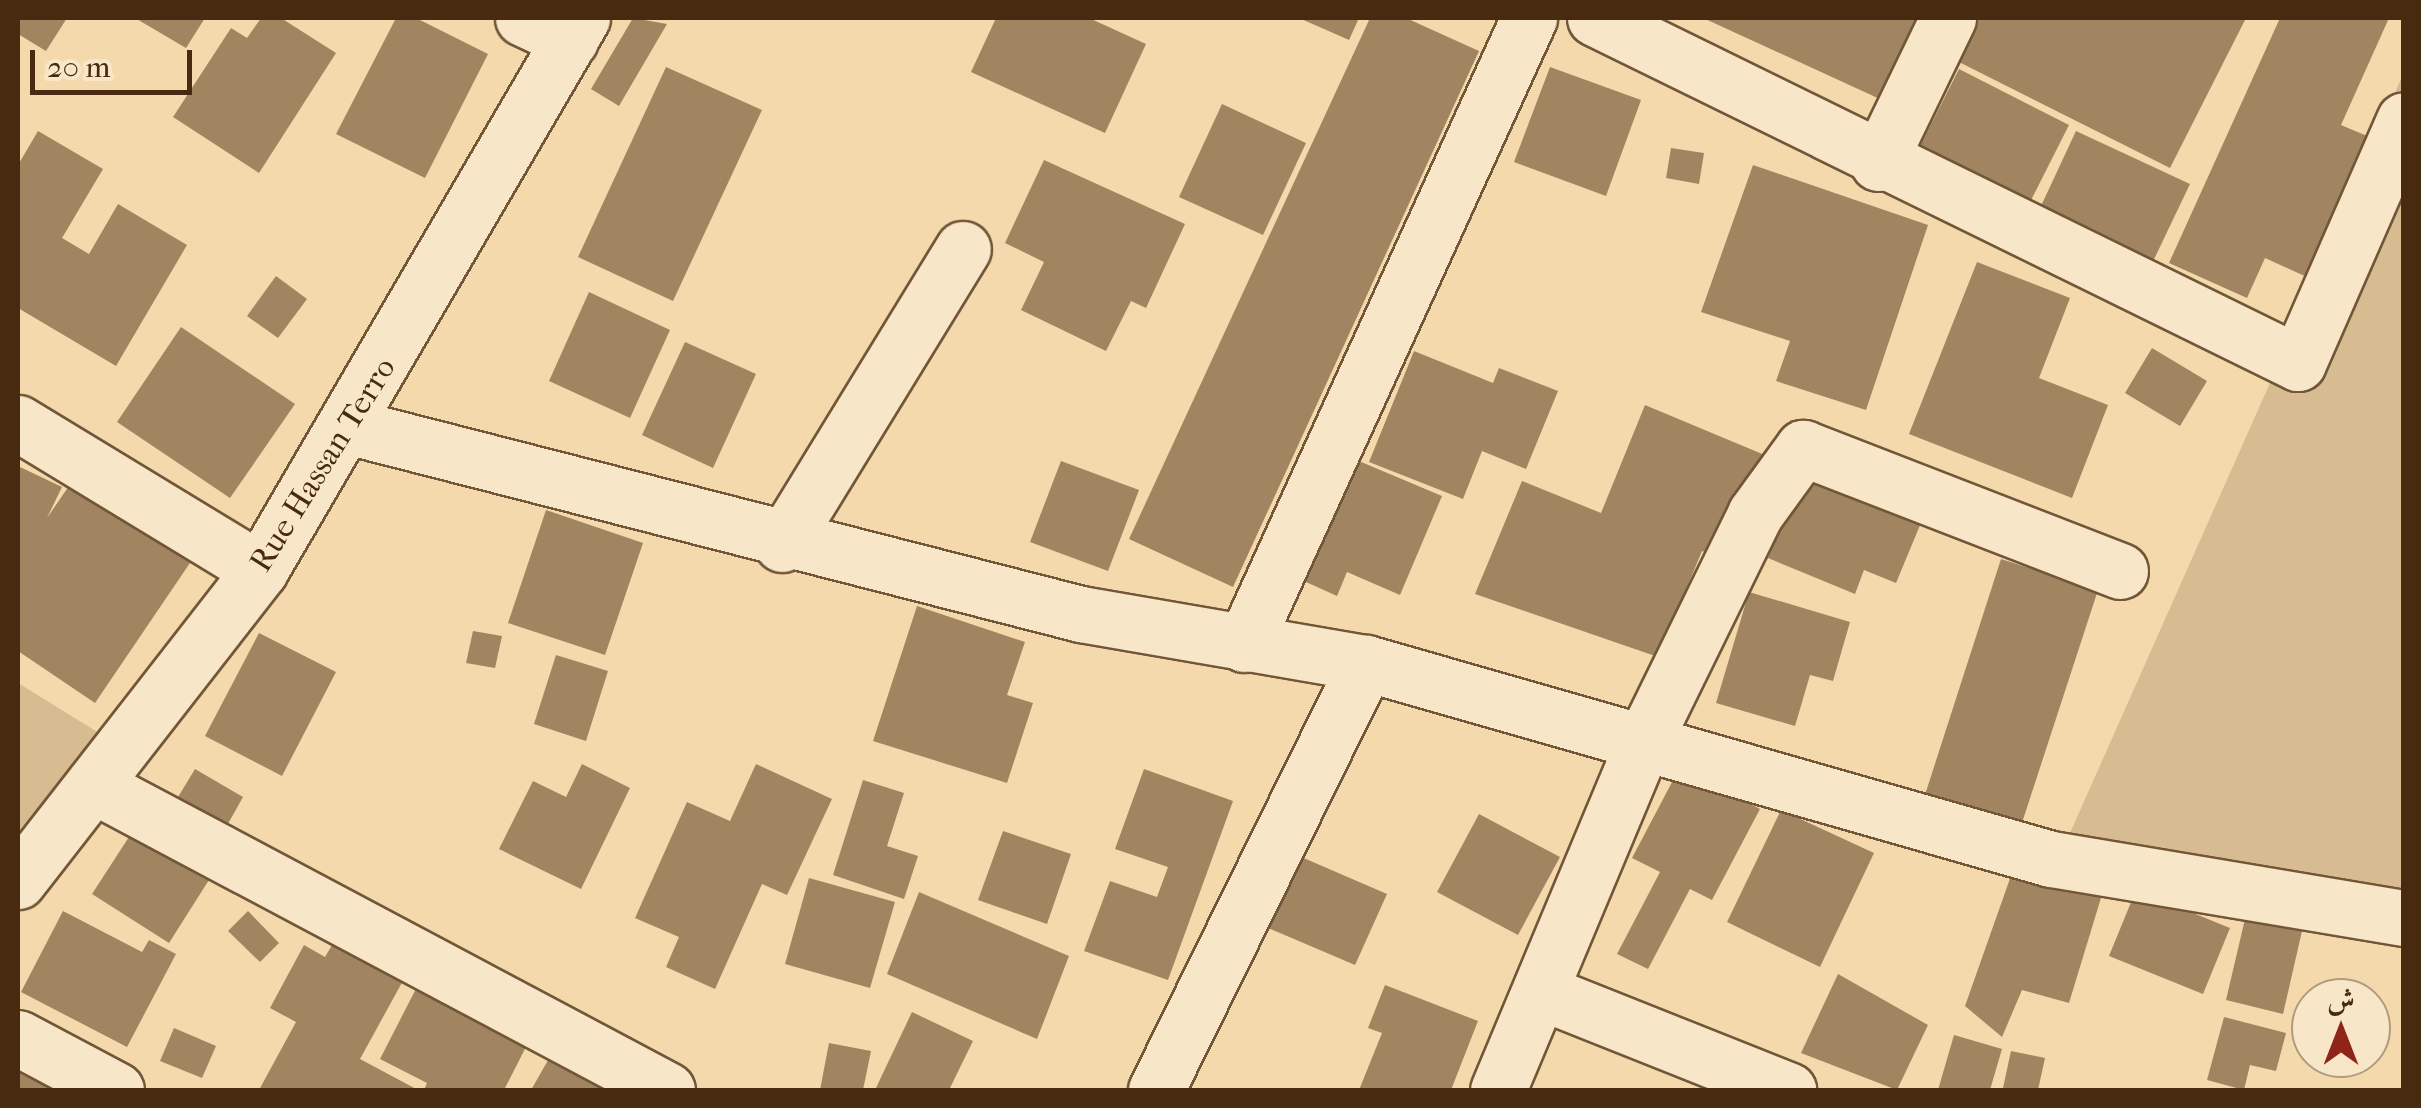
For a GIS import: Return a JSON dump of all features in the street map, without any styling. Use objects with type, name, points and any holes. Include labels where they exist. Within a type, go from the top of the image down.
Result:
[{"type":"street","points":[[1244,644],[1529,18]]},
{"type":"street","points":[[1594,18],[1878,163],[2298,363],[2404,120]]},
{"type":"street","points":[[1878,163],[1948,18]]},
{"type":"street","name":"Rue Hassan Terro","points":[[18,881],[260,570],[351,427],[558,25]]},
{"type":"street","points":[[782,544],[963,249]]},
{"type":"street","points":[[18,423],[260,570]]},
{"type":"street","points":[[351,427],[782,544],[1244,644],[1366,663],[2051,859],[2404,918]]},
{"type":"street","points":[[1498,1090],[1544,993],[1642,745],[1756,514],[1803,448],[2120,571]]},
{"type":"street","points":[[1156,1090],[1366,663]]},
{"type":"street","points":[[93,785],[667,1090]]},
{"type":"street","points":[[1544,993],[1788,1090]]},
{"type":"street","points":[[18,1038],[116,1090]]},
{"type":"shaded area","points":[[2403,74],[2403,898],[2066,842],[2274,374]]},
{"type":"shaded area","points":[[18,683],[99,733],[18,834]]},
{"type":"building","points":[[18,18],[67,18],[46,51],[18,34]]},
{"type":"building","points":[[135,18],[205,18],[186,48]]},
{"type":"building","points":[[261,18],[281,18],[336,53],[259,173],[173,117],[231,28],[247,38]]},
{"type":"building","points":[[396,18],[416,18],[488,54],[425,178],[336,134]]},
{"type":"building","points":[[633,18],[667,24],[619,106],[591,89]]},
{"type":"building","points":[[996,18],[1089,18],[1146,44],[1105,133],[971,72]]},
{"type":"building","points":[[1299,18],[1359,18],[1349,40]]},
{"type":"building","points":[[1370,18],[1406,18],[1479,51],[1233,587],[1129,539]]},
{"type":"building","points":[[1703,18],[1920,18],[1882,100]]},
{"type":"building","points":[[1977,18],[2246,18],[2170,168],[1955,60]]},
{"type":"building","points":[[2280,18],[2389,18],[2341,125],[2372,138],[2309,278],[2265,258],[2247,298],[2169,263]]},
{"type":"building","points":[[666,67],[762,110],[673,301],[578,257]]},
{"type":"building","points":[[1550,67],[1641,100],[1606,196],[1514,162]]},
{"type":"building","points":[[1959,69],[2069,125],[2024,214],[1914,158]]},
{"type":"building","points":[[1222,104],[1306,143],[1263,235],[1179,197]]},
{"type":"building","points":[[38,131],[103,169],[62,238],[89,254],[118,204],[187,245],[116,366],[18,308],[18,165]]},
{"type":"building","points":[[2076,131],[2190,184],[2147,274],[2034,221]]},
{"type":"building","points":[[1671,148],[1704,153],[1699,184],[1666,178]]},
{"type":"building","points":[[1044,160],[1185,224],[1146,308],[1131,301],[1106,351],[1021,310],[1044,262],[1005,243]]},
{"type":"building","points":[[1753,165],[1928,225],[1866,410],[1776,381],[1790,341],[1701,312]]},
{"type":"building","points":[[1977,262],[2070,298],[2039,378],[2108,405],[2072,498],[1909,434]]},
{"type":"building","points":[[276,276],[307,299],[278,338],[247,316]]},
{"type":"building","points":[[589,292],[670,330],[630,418],[549,381]]},
{"type":"building","points":[[181,327],[295,404],[230,498],[117,422]]},
{"type":"building","points":[[685,342],[756,374],[713,468],[642,435]]},
{"type":"building","points":[[2152,348],[2207,381],[2180,426],[2125,393]]},
{"type":"building","points":[[1414,351],[1493,383],[1499,368],[1558,391],[1526,469],[1482,451],[1463,499],[1369,462]]},
{"type":"building","points":[[1645,405],[1767,456],[1724,560],[1702,551],[1658,657],[1475,594],[1522,481],[1601,513]]},
{"type":"building","points":[[1347,456],[1442,496],[1400,595],[1347,572],[1337,596],[1295,577]]},
{"type":"building","points":[[1061,461],[1139,490],[1108,571],[1030,542]]},
{"type":"building","points":[[18,466],[62,487],[47,518],[73,480],[192,560],[95,703],[18,651]]},
{"type":"building","points":[[1804,469],[1923,518],[1896,583],[1864,570],[1855,594],[1768,558]]},
{"type":"building","points":[[546,510],[643,543],[605,655],[508,623]]},
{"type":"building","points":[[2001,559],[2098,590],[2019,832],[1923,801]]},
{"type":"building","points":[[1749,592],[1850,622],[1833,681],[1810,675],[1795,726],[1716,703]]},
{"type":"building","points":[[917,606],[1025,642],[1007,695],[1033,703],[1007,783],[873,741]]},
{"type":"building","points":[[473,631],[502,636],[495,668],[466,663]]},
{"type":"building","points":[[259,633],[336,672],[282,776],[205,736]]},
{"type":"building","points":[[556,655],[608,671],[586,741],[534,724]]},
{"type":"building","points":[[582,764],[630,788],[581,889],[499,849],[533,781],[566,797]]},
{"type":"building","points":[[756,764],[832,799],[787,895],[762,884],[715,989],[666,967],[679,937],[635,918],[687,802],[730,821]]},
{"type":"building","points":[[1680,767],[1760,809],[1712,900],[1690,889],[1648,969],[1617,954],[1660,872],[1632,858]]},
{"type":"building","points":[[195,769],[243,797],[224,831],[175,802]]},
{"type":"building","points":[[1144,769],[1233,801],[1168,980],[1084,951],[1110,881],[1157,897],[1168,867],[1115,849]]},
{"type":"building","points":[[863,780],[904,793],[887,846],[918,856],[904,899],[833,875]]},
{"type":"building","points":[[1781,810],[1874,853],[1820,967],[1727,922]]},
{"type":"building","points":[[1479,814],[1560,857],[1518,935],[1437,892]]},
{"type":"building","points":[[138,823],[214,872],[169,943],[92,894]]},
{"type":"building","points":[[1003,831],[1071,854],[1047,924],[978,900]]},
{"type":"building","points":[[1299,856],[1387,894],[1355,965],[1268,928]]},
{"type":"building","points":[[2013,870],[2104,888],[2069,1003],[2022,990],[2002,1037],[1965,1006]]},
{"type":"building","points":[[809,878],[895,902],[870,988],[785,964]]},
{"type":"building","points":[[2136,890],[2230,928],[2203,994],[2109,956]]},
{"type":"building","points":[[919,892],[1069,956],[1037,1039],[887,974]]},
{"type":"building","points":[[63,911],[142,952],[149,940],[176,954],[127,1047],[21,992]]},
{"type":"building","points":[[248,911],[279,943],[260,962],[228,931]]},
{"type":"building","points":[[2245,919],[2302,931],[2283,1014],[2226,1000]]},
{"type":"building","points":[[341,930],[410,968],[360,1059],[418,1090],[259,1090],[296,1022],[270,1008],[304,945],[325,957]]},
{"type":"building","points":[[1838,974],[1928,1025],[1897,1090],[1801,1053]]},
{"type":"building","points":[[422,977],[533,1033],[504,1090],[424,1090],[427,1083],[380,1059]]},
{"type":"building","points":[[1385,985],[1478,1021],[1451,1090],[1359,1090],[1382,1033],[1368,1028]]},
{"type":"building","points":[[912,1012],[973,1041],[949,1090],[875,1090]]},
{"type":"building","points":[[2224,1017],[2286,1033],[2276,1071],[2250,1065],[2244,1090],[2207,1080]]},
{"type":"building","points":[[174,1028],[216,1046],[202,1078],[160,1061]]},
{"type":"building","points":[[1954,1035],[2002,1049],[1990,1090],[1938,1090]]},
{"type":"building","points":[[829,1043],[871,1051],[863,1090],[820,1090]]},
{"type":"building","points":[[555,1048],[631,1090],[531,1090]]},
{"type":"building","points":[[2011,1051],[2045,1058],[2038,1090],[2003,1088]]},
{"type":"building","points":[[18,1068],[64,1090],[18,1090]]}]
